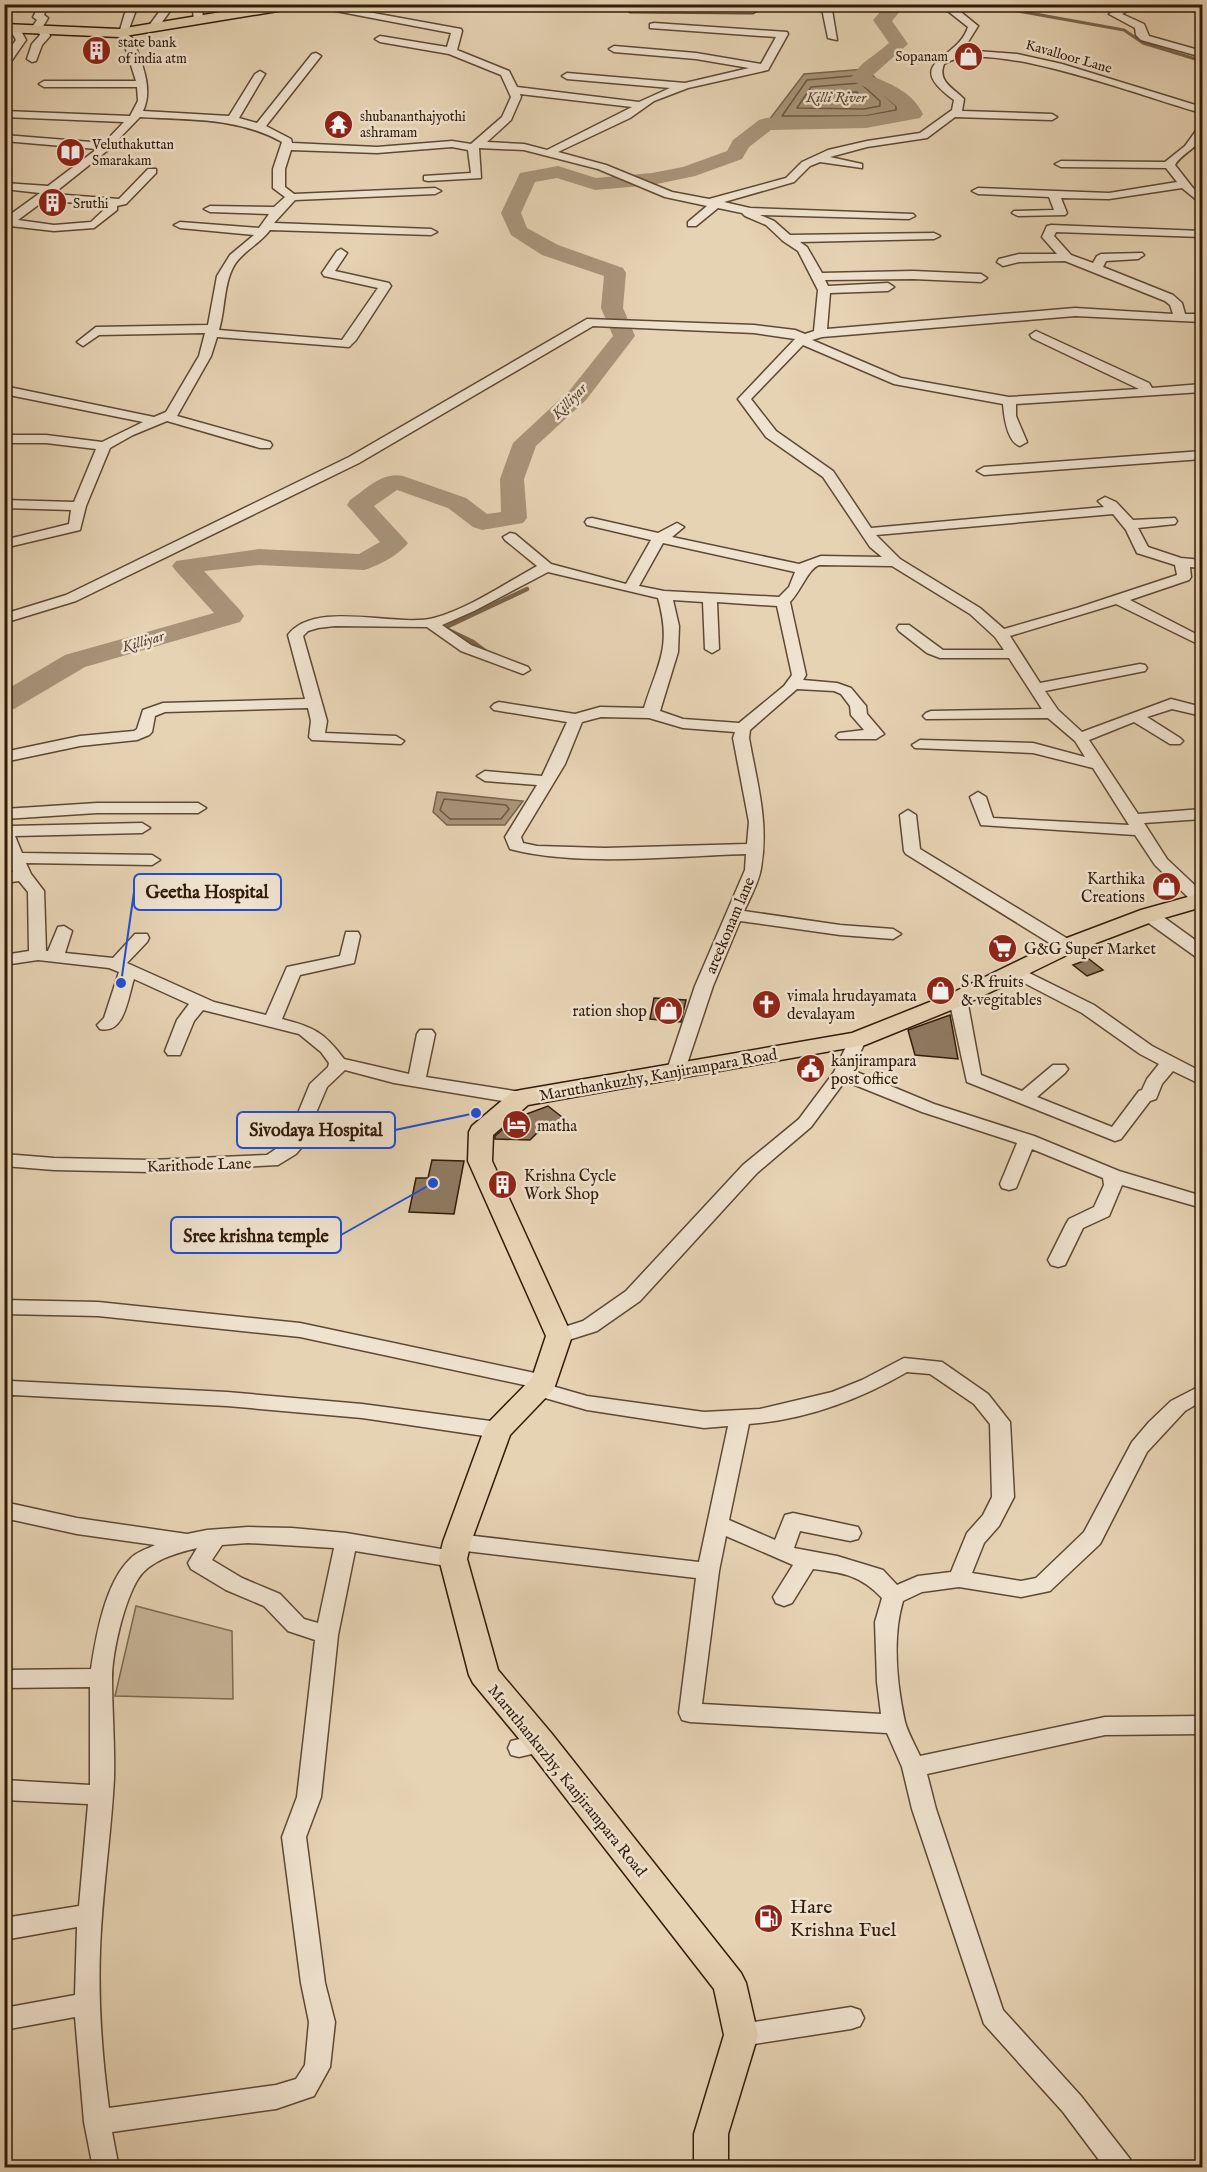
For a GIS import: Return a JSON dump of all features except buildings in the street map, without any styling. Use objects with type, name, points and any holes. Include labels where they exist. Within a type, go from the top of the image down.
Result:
[{"type":"main road","points":[[10,28],[122,33],[296,4]]},
{"type":"main road","name":"Maruthankuzhy, Kanjirampara Road","points":[[559,1336],[480,1161],[481,1131],[521,1098],[856,1040],[958,999],[1067,946],[1149,915],[1202,900]]},
{"type":"main road","points":[[455,1551],[498,1430],[541,1385],[559,1336]]},
{"type":"main road","name":"Maruthankuzhy, Kanjirampara Road","points":[[455,1551],[484,1675],[530,1745],[729,1983],[741,2035],[711,2134],[711,2168]]},
{"type":"street","points":[[153,27],[170,4]]},
{"type":"street","points":[[197,4],[199,19]]},
{"type":"street","points":[[304,4],[457,31],[451,51]]},
{"type":"street","points":[[630,4],[630,9],[753,10],[742,4]]},
{"type":"street","points":[[826,4],[833,38]]},
{"type":"street","points":[[944,4],[973,26],[972,31],[956,53],[941,61],[937,77],[942,87],[959,99],[955,114]]},
{"type":"street","points":[[1135,4],[1114,14],[1140,26],[1141,35],[1145,38],[1203,54]]},
{"type":"street","points":[[32,59],[38,44],[45,36],[44,31],[37,30],[43,18],[38,17],[41,10]]},
{"type":"street","points":[[7,221],[106,146],[135,116],[143,98],[141,84],[128,39],[122,33],[130,13]]},
{"type":"street","points":[[547,154],[578,137],[626,116],[650,99],[685,86],[764,68],[783,34],[654,26]]},
{"type":"street","points":[[4,64],[21,40],[10,28]]},
{"type":"street","points":[[380,39],[451,51],[505,73],[514,90],[516,97],[507,118],[475,147],[477,176],[428,178]]},
{"type":"street","points":[[614,49],[696,56],[764,68]]},
{"type":"street","name":"Kavalloor Lane","points":[[956,53],[1017,57],[1062,67],[1203,110]]},
{"type":"street","points":[[259,126],[316,56]]},
{"type":"street","points":[[232,121],[260,75]]},
{"type":"street","points":[[567,76],[685,86]]},
{"type":"street","points":[[44,84],[141,84]]},
{"type":"street","points":[[514,90],[641,105]]},
{"type":"street","points":[[1190,105],[1203,103]]},
{"type":"street","points":[[4,114],[135,116],[232,121],[259,126],[287,141],[279,169],[279,188],[292,197],[435,191]]},
{"type":"street","points":[[692,224],[711,204],[790,180],[806,164],[832,152],[867,144],[924,136],[955,114],[1052,117]]},
{"type":"street","points":[[1169,165],[1171,160],[1189,148],[1203,130]]},
{"type":"street","points":[[4,138],[106,146]]},
{"type":"street","points":[[287,146],[376,150],[464,145],[524,147],[620,174],[669,195],[711,204],[746,210],[909,216]]},
{"type":"street","points":[[818,158],[858,166]]},
{"type":"street","points":[[1061,164],[1169,165]]},
{"type":"street","points":[[1169,165],[1187,187],[1203,199]]},
{"type":"street","points":[[4,186],[107,203],[122,202],[152,171]]},
{"type":"street","points":[[978,191],[1109,196],[1187,187],[1203,188]]},
{"type":"street","points":[[1018,213],[1061,213],[1054,195]]},
{"type":"street","points":[[4,544],[75,527],[79,506],[104,447],[128,432],[171,415],[205,356],[218,313],[223,276],[234,257],[257,239],[276,211],[292,197]]},
{"type":"street","points":[[7,221],[54,228],[94,225],[113,208]]},
{"type":"street","points":[[210,209],[276,211]]},
{"type":"street","points":[[746,210],[749,214],[770,223],[787,239],[803,249],[824,290],[820,333]]},
{"type":"street","points":[[1156,223],[1203,224]]},
{"type":"street","points":[[180,225],[431,232]]},
{"type":"street","points":[[1067,257],[1048,237],[1051,228],[1203,234]]},
{"type":"street","points":[[787,239],[933,236]]},
{"type":"street","points":[[82,342],[96,331],[212,331],[345,344],[350,340],[385,286],[328,273],[341,253]]},
{"type":"street","points":[[1096,268],[1101,258],[1138,255]]},
{"type":"street","points":[[1003,261],[1019,258],[1067,257],[1169,298],[1176,303],[1180,318]]},
{"type":"street","points":[[817,277],[913,275],[981,278]]},
{"type":"street","points":[[824,290],[926,285]]},
{"type":"street","points":[[1202,900],[1161,862],[1099,765],[1080,738],[1052,713],[1001,634],[975,611],[895,562],[875,544],[828,474],[771,434],[744,399],[801,340],[820,333],[1075,312],[1203,318]]},
{"type":"street","points":[[4,619],[72,598],[354,460],[591,322],[754,329],[795,334],[801,337],[801,340],[898,381],[1009,401],[1203,388]]},
{"type":"street","points":[[1036,335],[1145,386],[1146,392]]},
{"type":"street","points":[[4,390],[161,419],[265,444]]},
{"type":"street","points":[[1009,401],[1010,416],[1020,442]]},
{"type":"street","points":[[4,439],[46,439],[104,447]]},
{"type":"street","points":[[984,471],[1203,455]]},
{"type":"street","points":[[4,504],[79,506]]},
{"type":"street","points":[[867,532],[1110,505],[1139,540],[1143,550],[1180,562],[1203,564]]},
{"type":"street","points":[[1127,525],[1170,521]]},
{"type":"street","points":[[592,522],[801,569]]},
{"type":"street","points":[[630,589],[647,563],[650,551],[660,538],[677,527]]},
{"type":"street","points":[[510,537],[546,567],[630,589],[664,595],[783,602]]},
{"type":"street","points":[[783,602],[796,586],[801,569],[809,563],[821,560],[895,562]]},
{"type":"street","points":[[1001,634],[1184,576],[1184,567],[1180,562]]},
{"type":"street","points":[[396,741],[317,737],[319,721],[295,635],[301,627],[330,622],[430,623],[442,620],[546,567]]},
{"type":"street","points":[[652,713],[652,707],[669,666],[673,641],[672,618],[664,595]]},
{"type":"street","points":[[710,597],[712,649]]},
{"type":"street","points":[[1117,599],[1203,642]]},
{"type":"street","points":[[499,707],[576,719],[600,712],[652,713],[659,718],[672,721],[743,728],[792,687],[799,675],[783,602]]},
{"type":"street","points":[[430,623],[466,648],[523,670]]},
{"type":"street","points":[[904,628],[940,654],[1013,654]]},
{"type":"street","points":[[1036,688],[1140,668]]},
{"type":"street","points":[[792,687],[837,687],[846,691],[858,706],[859,715],[876,735],[844,736]]},
{"type":"street","points":[[4,757],[80,741],[137,735],[144,732],[148,713],[163,708],[313,703]]},
{"type":"street","points":[[1080,738],[1171,704],[1203,711]]},
{"type":"street","points":[[931,716],[1052,713]]},
{"type":"street","points":[[1136,717],[1175,741]]},
{"type":"street","points":[[576,719],[557,764],[513,837],[516,846],[537,851],[605,853],[756,849]]},
{"type":"street","name":"areekonam lane","points":[[676,1070],[704,986],[749,881],[756,849],[756,822],[741,738],[743,728]]},
{"type":"street","points":[[920,745],[1033,748],[1099,765]]},
{"type":"street","points":[[485,776],[546,781]]},
{"type":"street","points":[[978,797],[987,822],[1137,824],[1203,814]]},
{"type":"street","points":[[5,824],[97,808],[198,808]]},
{"type":"street","points":[[908,815],[912,850],[1067,946]]},
{"type":"street","points":[[5,824],[142,828]]},
{"type":"street","points":[[5,824],[23,875],[36,891],[47,956]]},
{"type":"street","points":[[17,858],[152,860]]},
{"type":"street","points":[[4,878],[23,875]]},
{"type":"street","points":[[733,915],[840,930],[893,934]]},
{"type":"street","points":[[1149,915],[1203,952]]},
{"type":"street","points":[[47,956],[64,931]]},
{"type":"street","points":[[272,1021],[293,971],[348,959],[352,936]]},
{"type":"street","points":[[106,1024],[112,1021],[122,968],[141,938]]},
{"type":"street","points":[[4,960],[47,956],[122,968],[200,1002],[305,1030],[327,1048],[338,1063],[416,1081],[521,1098]]},
{"type":"street","points":[[1015,971],[1088,1009],[1146,1050],[1203,1079]]},
{"type":"street","points":[[958,999],[973,1078],[1115,1135],[1144,1095],[1150,1095],[1153,1083],[1170,1063]]},
{"type":"street","points":[[174,1051],[186,1020],[200,1002]]},
{"type":"street","points":[[416,1081],[426,1034]]},
{"type":"street","points":[[559,1336],[590,1326],[633,1296],[750,1169],[806,1123],[842,1073],[856,1040]]},
{"type":"street","name":"Karithode Lane","points":[[4,1160],[54,1164],[151,1166],[272,1161],[282,1156],[294,1144],[319,1084],[337,1069],[338,1063]]},
{"type":"street","points":[[1025,1098],[1059,1069]]},
{"type":"street","points":[[842,1073],[928,1108],[1027,1140],[1112,1175],[1203,1202]]},
{"type":"street","points":[[1009,1184],[1027,1140]]},
{"type":"street","points":[[1058,1260],[1076,1224],[1102,1211],[1113,1185],[1112,1175]]},
{"type":"street","points":[[4,1307],[98,1309],[300,1330],[541,1385],[587,1404],[704,1420],[760,1416],[837,1398],[869,1385],[904,1365],[935,1367],[981,1399],[1000,1422],[1003,1497],[991,1520],[975,1539],[959,1579]]},
{"type":"street","points":[[4,1391],[11,1388],[227,1399],[362,1411],[498,1430]]},
{"type":"street","points":[[1121,2168],[1072,2104],[993,2016],[924,1809],[914,1767],[894,1724],[888,1682],[885,1623],[894,1596],[918,1584],[959,1579],[1021,1589],[1042,1585],[1092,1538],[1120,1479],[1139,1447],[1178,1406],[1203,1392]]},
{"type":"street","points":[[740,1417],[708,1570],[690,1713],[894,1724]]},
{"type":"street","points":[[4,1510],[76,1526],[186,1541]]},
{"type":"street","points":[[782,1551],[793,1521],[850,1533]]},
{"type":"street","points":[[718,1524],[782,1551],[875,1576],[894,1596]]},
{"type":"street","points":[[106,2168],[97,2122],[87,2004],[100,1795],[103,1702],[100,1678],[125,1580],[138,1563],[160,1549],[186,1541],[240,1535],[346,1541],[708,1570]]},
{"type":"street","points":[[216,1537],[199,1563],[234,1584],[272,1600],[296,1625],[327,1635]]},
{"type":"street","points":[[97,2122],[276,2097],[305,2088],[318,2067],[322,2022],[313,1983],[294,1837],[309,1797],[327,1635],[346,1541]]},
{"type":"street","points":[[784,1597],[808,1559]]},
{"type":"street","points":[[4,1678],[100,1678]]},
{"type":"street","points":[[914,1767],[1105,1726],[1203,1725]]},
{"type":"street","points":[[4,1790],[100,1795]]},
{"type":"street","points":[[4,1929],[91,1914]]},
{"type":"street","points":[[4,2019],[87,2004]]},
{"type":"street","points":[[741,2035],[851,2018]]},
{"type":"shaded area","points":[[136,1606],[232,1631],[233,1699],[115,1696]]},
{"type":"water","name":"Killi River","points":[[866,69],[913,114],[866,122],[766,124],[804,74]]},
{"type":"water","points":[[437,792],[523,801],[505,825],[447,825],[433,812]]},
{"type":"waterway","name":"Killiyar","points":[[4,703],[75,661],[231,616],[185,566],[259,557],[364,562],[395,543],[359,505],[394,481],[457,503],[482,522],[514,518],[512,479],[525,443],[578,395],[624,336],[612,308],[615,273],[550,250],[518,231],[511,213],[527,177],[558,172],[595,184],[652,179],[688,172],[735,155],[740,144],[766,124],[866,122],[913,114],[898,96],[861,78],[866,69],[880,61],[899,44],[882,20],[897,4]]},
{"type":"waterway","points":[[979,4],[1124,30],[1143,43],[1202,61]]},
{"type":"waterway","points":[[489,654],[473,642],[444,628],[527,589]]},
{"type":"place","name":"state bank of india atm","points":[[97,50]]},
{"type":"place","name":"Sopanam","points":[[969,56]]},
{"type":"place","name":"shubananthajyothi ashramam","points":[[339,124]]},
{"type":"place","name":"Veluthakuttan Smarakam","points":[[71,152]]},
{"type":"place","name":"Sruthi","points":[[52,203]]},
{"type":"place","name":"Karthika Creations","points":[[1166,887]]},
{"type":"place","name":"G&G Super Market","points":[[1003,948]]},
{"type":"place","name":"Geetha Hospital","points":[[121,983]]},
{"type":"place","name":"S R fruits & vegitables","points":[[940,990]]},
{"type":"place","name":"vimala hrudayamata devalayam","points":[[766,1004]]},
{"type":"place","name":"ration shop","points":[[668,1010]]},
{"type":"place","name":"kanjirampara post office","points":[[810,1069]]},
{"type":"place","name":"Sivodaya Hospital","points":[[476,1113]]},
{"type":"place","name":"matha","points":[[516,1125]]},
{"type":"place","name":"Sree krishna temple","points":[[433,1183]]},
{"type":"place","name":"Krishna Cycle Work Shop","points":[[503,1184]]},
{"type":"place","name":"Hare Krishna Fuel","points":[[769,1918]]}]
